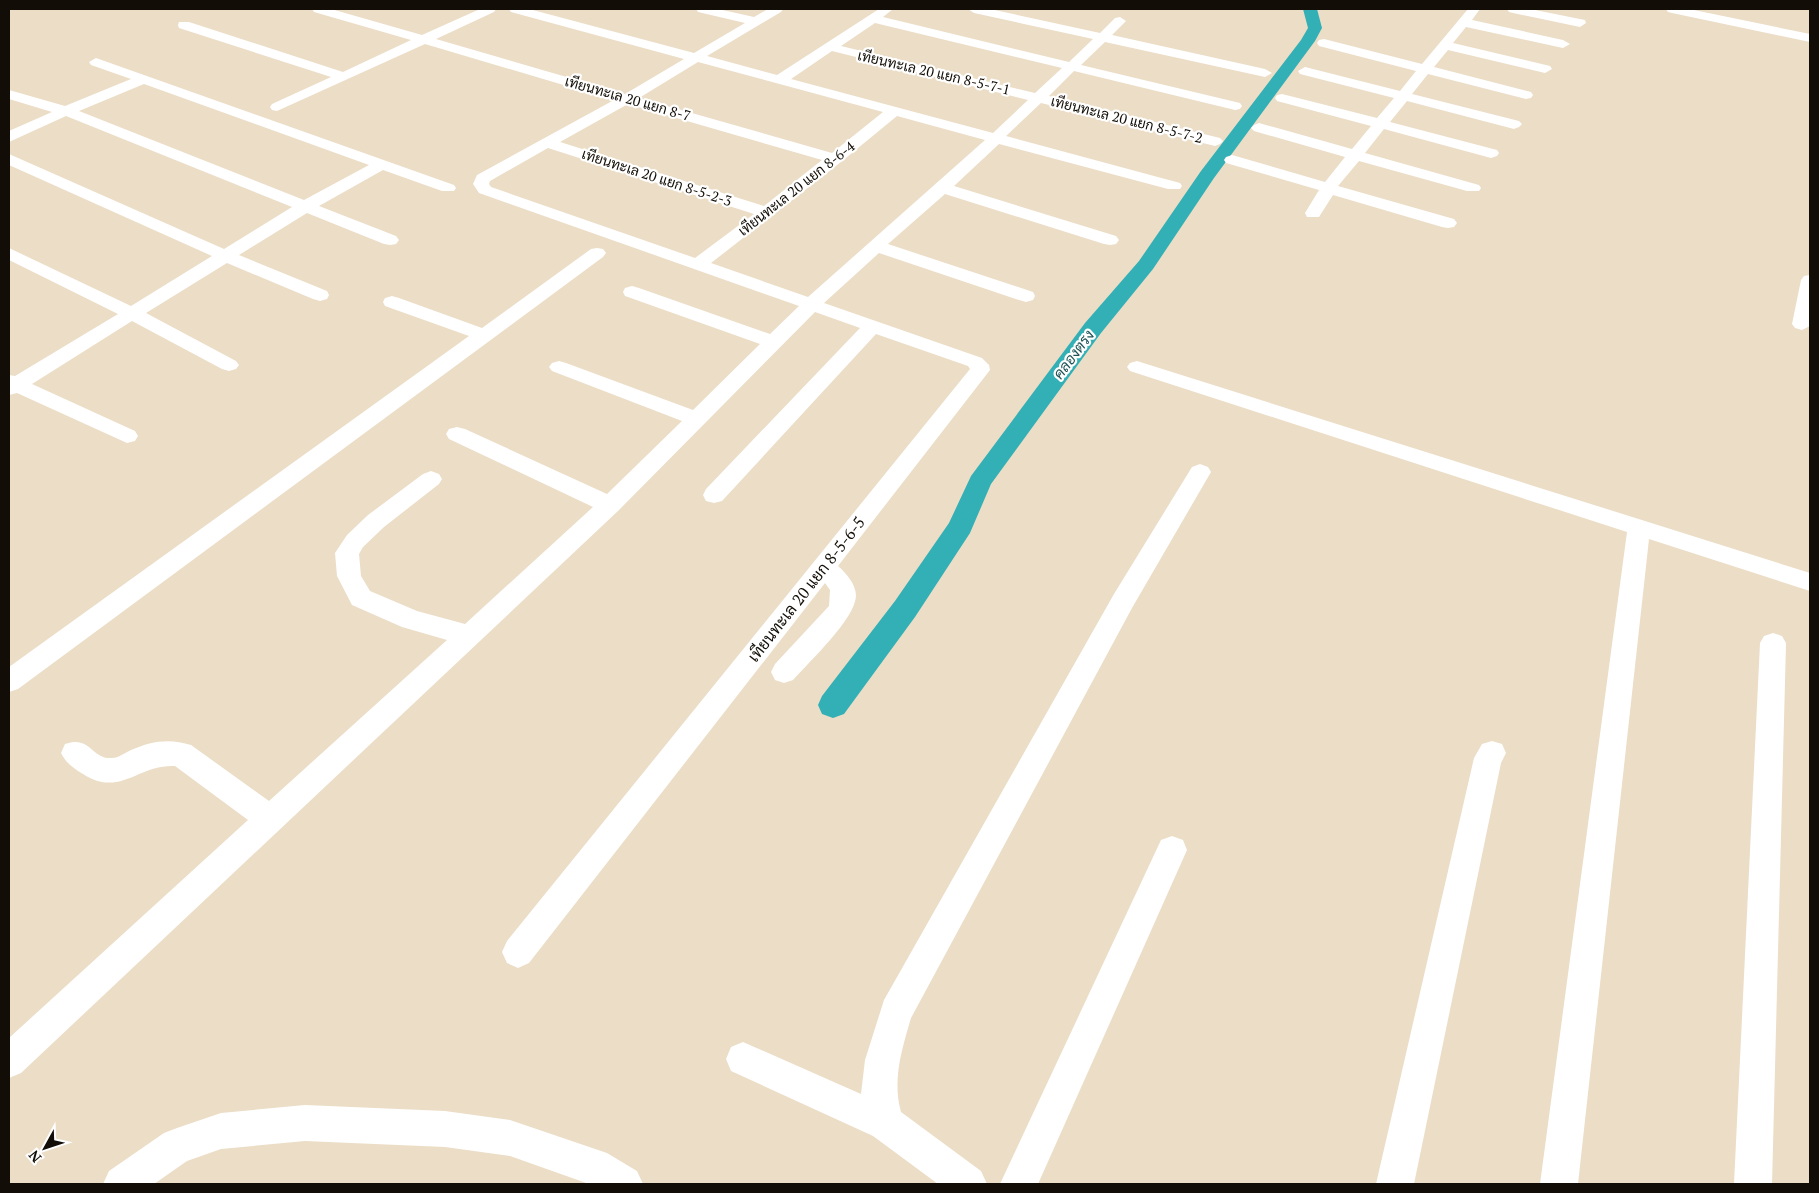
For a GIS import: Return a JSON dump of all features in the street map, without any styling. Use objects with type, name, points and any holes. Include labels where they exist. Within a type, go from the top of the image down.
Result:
[{"type":"street","name":"เทียนทะเล 20 แยก 8-7","points":[[318,9],[835,159]]},
{"type":"street","points":[[277,107],[490,9]]},
{"type":"street","points":[[515,9],[696,56],[1174,186]]},
{"type":"street","points":[[702,9],[755,21]]},
{"type":"street","points":[[548,143],[628,98],[777,9]]},
{"type":"street","points":[[781,79],[888,9]]},
{"type":"street","points":[[974,9],[1265,73]]},
{"type":"street","points":[[1313,213],[1329,187],[1474,9]]},
{"type":"street","points":[[1513,9],[1580,23]]},
{"type":"street","points":[[1672,9],[1755,22],[1810,38]]},
{"type":"street","points":[[874,19],[1236,106]]},
{"type":"street","points":[[9,1061],[610,504],[811,305],[942,188],[1120,21]]},
{"type":"street","points":[[1463,22],[1563,44]]},
{"type":"street","points":[[184,25],[342,76]]},
{"type":"street","points":[[1324,43],[1526,95]]},
{"type":"street","points":[[1444,45],[1545,69]]},
{"type":"street","name":"เทียนทะเล 20 แยก 8-5-7-1","points":[[830,47],[1039,97]]},
{"type":"street","points":[[96,62],[448,188]]},
{"type":"street","points":[[1305,71],[1514,124]]},
{"type":"street","points":[[9,137],[144,79]]},
{"type":"street","points":[[9,94],[66,111],[390,240]]},
{"type":"street","name":"เทียนทะเล 20 แยก 8-5-7-2","points":[[1039,97],[1215,141]]},
{"type":"street","points":[[1282,98],[1491,153]]},
{"type":"street","name":"เทียนทะเล 20 แยก 8-6-4","points":[[697,265],[835,159],[895,110]]},
{"type":"street","points":[[1259,128],[1473,188]]},
{"type":"street","name":"เทียนทะเล 20 แยก 8-5-2-3","points":[[548,143],[766,212]]},
{"type":"street","name":"เทียนทะเล 20 แยก 8-5-6-5","points":[[518,952],[980,370],[975,362],[485,190],[481,184],[483,178],[548,143]]},
{"type":"street","points":[[9,159],[224,255],[320,295]]},
{"type":"street","points":[[1232,160],[1448,223]]},
{"type":"street","points":[[11,385],[304,207],[382,164]]},
{"type":"street","points":[[942,188],[1110,240]]},
{"type":"street","points":[[876,246],[1026,296]]},
{"type":"street","points":[[9,681],[597,253]]},
{"type":"street","points":[[9,254],[131,313],[228,365]]},
{"type":"street","points":[[1802,324],[1810,280]]},
{"type":"street","points":[[632,292],[774,342]]},
{"type":"street","points":[[392,302],[484,335]]},
{"type":"street","points":[[714,495],[873,326]]},
{"type":"street","points":[[559,366],[697,419]]},
{"type":"street","points":[[1137,367],[1810,582]]},
{"type":"street","points":[[11,385],[127,436]]},
{"type":"street","points":[[456,434],[610,504]]},
{"type":"street","points":[[886,1123],[879,1096],[882,1060],[896,1012],[1123,601],[1200,472]]},
{"type":"street","points":[[431,479],[376,521],[355,541],[347,553],[349,576],[361,598],[369,602],[411,620],[469,635]]},
{"type":"street","points":[[1559,1184],[1640,527]]},
{"type":"street","points":[[784,672],[840,610],[844,598],[843,587],[824,567]]},
{"type":"street","points":[[1753,1184],[1773,643]]},
{"type":"street","points":[[75,753],[101,770],[114,771],[124,769],[144,757],[167,752],[181,754],[270,820]]},
{"type":"street","points":[[1395,1184],[1488,758],[1492,753]]},
{"type":"street","points":[[1019,1184],[1172,850]]},
{"type":"street","points":[[743,1059],[886,1123],[968,1184]]},
{"type":"street","points":[[122,1184],[177,1146],[220,1131],[305,1124],[445,1129],[510,1138],[594,1166],[624,1184]]},
{"type":"waterway","name":"คลองตรง","points":[[833,705],[905,609],[961,526],[980,482],[1093,328],[1146,265],[1207,175],[1308,41],[1315,28],[1310,9]]}]
